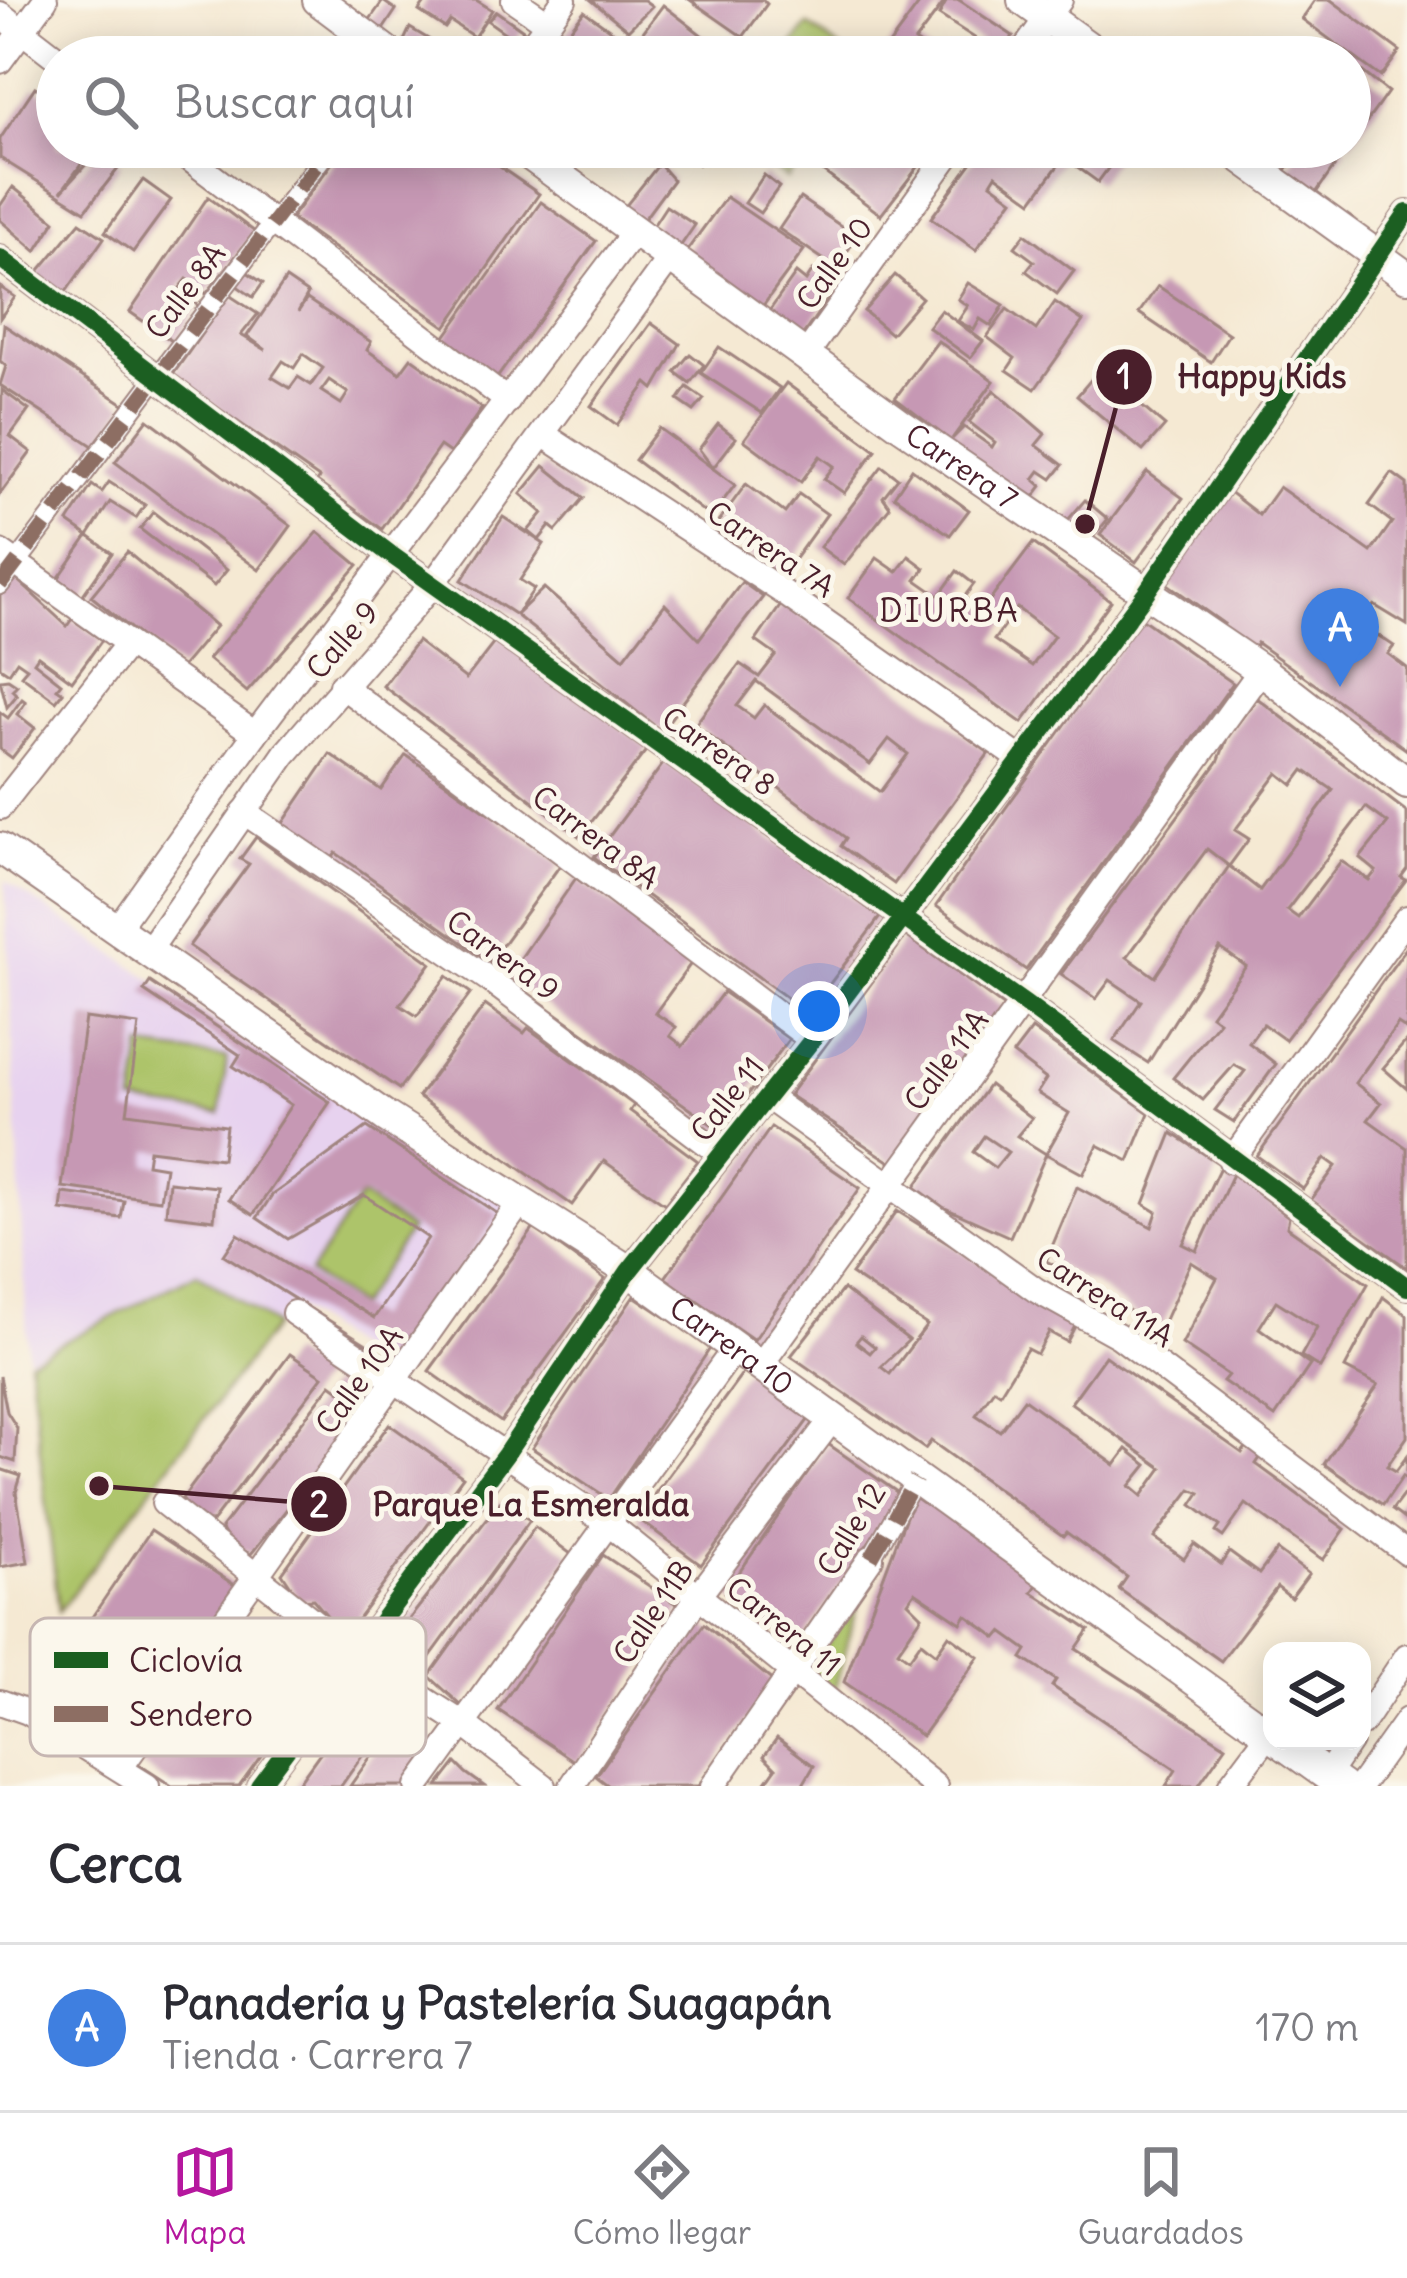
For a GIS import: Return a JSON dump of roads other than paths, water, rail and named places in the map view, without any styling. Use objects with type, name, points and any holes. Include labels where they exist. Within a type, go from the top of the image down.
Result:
[{"type":"street","points":[[0,61],[45,0]]},
{"type":"street","points":[[318,0],[366,36]]},
{"type":"street","points":[[514,0],[546,22]]},
{"type":"street","points":[[537,36],[564,0]]},
{"type":"street","points":[[1029,36],[1043,6],[1078,36]]},
{"type":"street","points":[[0,14],[36,42]]},
{"type":"street","points":[[202,168],[508,401]]},
{"type":"street","name":"Calle 8A","points":[[5,567],[157,378],[315,168]]},
{"type":"street","name":"Carrera 7","points":[[547,168],[805,356],[1261,670],[1407,783]]},
{"type":"street","name":"Calle 10","points":[[805,356],[939,168]]},
{"type":"street","points":[[1256,168],[1407,277]]},
{"type":"street","name":"Calle 11","points":[[384,1618],[506,1454],[629,1271],[812,1040],[900,916],[1145,594],[1407,213]]},
{"type":"street","name":"Calle 9","points":[[118,927],[255,734],[634,232]]},
{"type":"street","name":"Carrera 8","points":[[0,258],[390,554],[1024,1004],[1407,1287]]},
{"type":"street","name":"Calle 9","points":[[149,950],[244,812],[341,685],[433,584],[670,258]]},
{"type":"street","name":"Carrera 7A","points":[[544,435],[1019,758]]},
{"type":"street","points":[[5,567],[255,734]]},
{"type":"street","points":[[0,807],[128,645]]},
{"type":"street","name":"Calle 11A","points":[[418,1786],[609,1524],[890,1185],[1261,670]]},
{"type":"street","name":"Carrera 8A","points":[[341,685],[812,1040]]},
{"type":"street","name":"Carrera 9","points":[[244,812],[490,980],[721,1154]]},
{"type":"street","name":"Carrera 10","points":[[0,848],[385,1116],[629,1271],[1263,1730]]},
{"type":"street","points":[[1231,1161],[1407,918]]},
{"type":"street","name":"Carrera 11A","points":[[766,1096],[1036,1290],[1119,1336],[1407,1553]]},
{"type":"street","name":"Calle 10A","points":[[225,1618],[520,1202]]},
{"type":"street","name":"Carrera 11","points":[[294,1313],[609,1524],[935,1786]]},
{"type":"street","name":"Calle 11B","points":[[572,1786],[699,1595],[833,1418]]},
{"type":"street","name":"Calle 12","points":[[713,1786],[871,1558],[916,1478]]},
{"type":"street","points":[[164,1503],[308,1618]]},
{"type":"street","points":[[1371,1710],[1407,1656]]},
{"type":"street","points":[[426,1700],[544,1786]]},
{"type":"street","points":[[0,1702],[30,1713]]},
{"type":"street","points":[[1360,1786],[1407,1720]]},
{"type":"street","points":[[1229,1786],[1263,1748]]},
{"type":"street","name":"Carrera 10","points":[[1292,1750],[1335,1780]]},
{"type":"street","points":[[1335,1780],[1347,1750]]},
{"type":"street","points":[[102,1756],[147,1786]]},
{"type":"street","name":"Calle 10A","points":[[121,1767],[129,1756]]},
{"type":"street","name":"Calle 11","points":[[259,1786],[281,1756]]},
{"type":"place","name":"Happy Kids","points":[[1085,524]]},
{"type":"place","name":"Panadería y Pastelería Suagapán","points":[[1340,687]]},
{"type":"place","name":"Parque La Esmeralda","points":[[99,1486]]},
{"type":"district","name":"DIURBA","points":[[950,610]]}]
